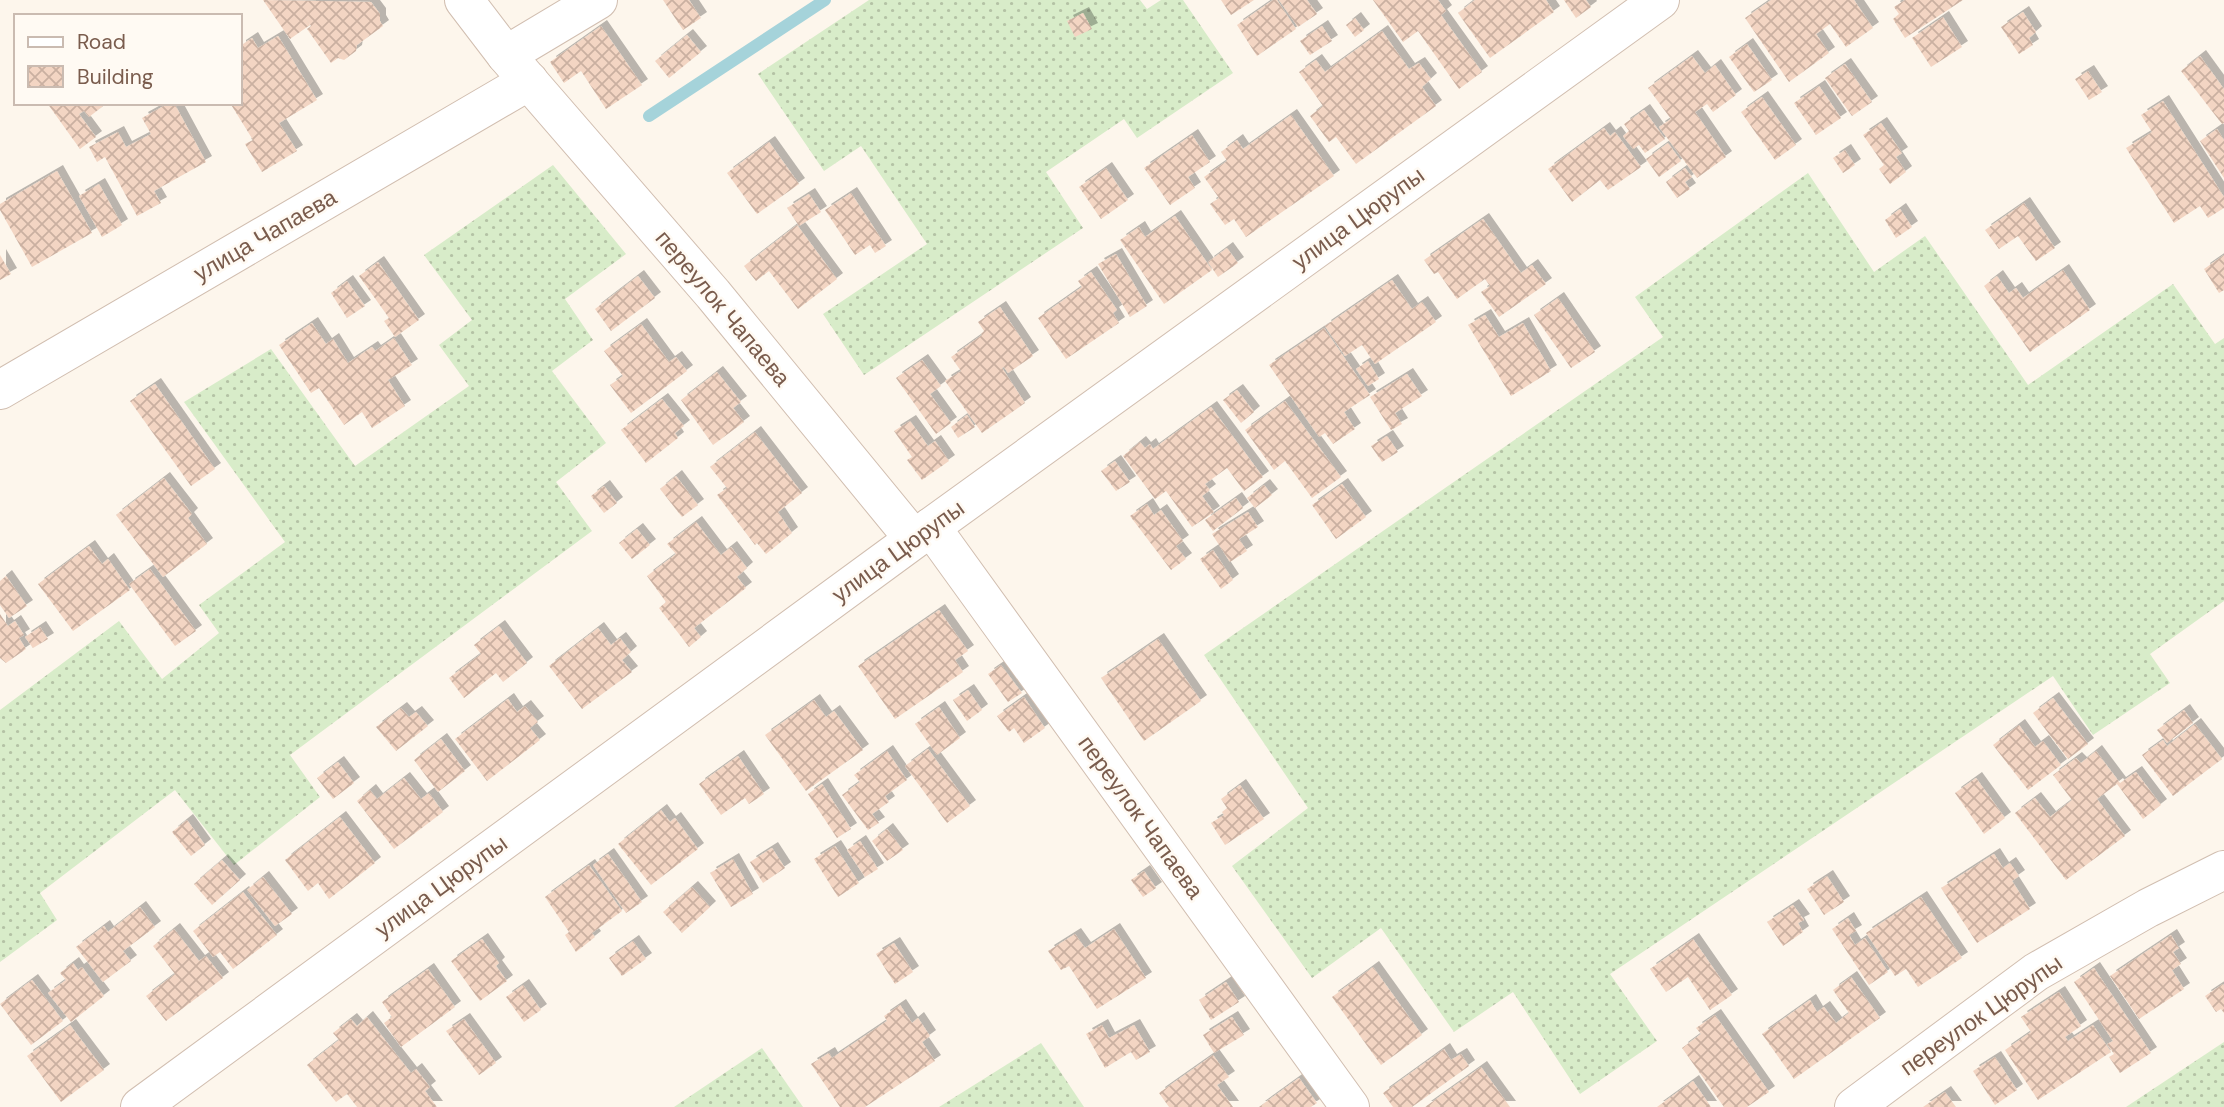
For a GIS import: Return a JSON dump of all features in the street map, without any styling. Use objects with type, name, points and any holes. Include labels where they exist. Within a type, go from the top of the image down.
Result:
[{"type":"street","name":"переулок Чапаева","points":[[464,0],[518,68],[922,533],[1350,1107]]},
{"type":"street","name":"улица Чапаева","points":[[0,390],[518,68],[598,0]]},
{"type":"street","name":"улица Цюрупы","points":[[140,1107],[922,533],[1660,0]]},
{"type":"street","name":"переулок Цюрупы","points":[[1854,1107],[2036,972],[2148,908],[2224,870]]},
{"type":"green space","points":[[869,0],[1140,0],[1147,9],[1161,0],[1183,0],[1233,73],[1137,138],[1124,119],[1046,172],[1083,228],[864,375],[823,314],[927,244],[861,146],[824,171],[758,74]]},
{"type":"green space","points":[[553,165],[626,254],[565,299],[593,340],[552,371],[606,443],[556,482],[592,531],[290,755],[320,797],[234,865],[175,790],[40,893],[57,920],[0,962],[0,710],[119,621],[162,679],[219,633],[199,605],[285,542],[184,402],[271,349],[355,466],[469,386],[439,345],[472,320],[424,255]]},
{"type":"green space","points":[[1808,173],[1874,272],[1925,236],[2028,385],[2173,284],[2215,344],[2224,338],[2224,601],[2150,654],[2170,683],[2093,735],[2053,676],[1610,974],[1657,1041],[1580,1094],[1513,992],[1454,1032],[1381,928],[1312,978],[1232,866],[1308,808],[1204,655],[1663,337],[1635,297]]},
{"type":"green space","points":[[2224,1042],[2224,1107],[2126,1107]]},
{"type":"green space","points":[[1041,1043],[1084,1107],[939,1107]]},
{"type":"green space","points":[[762,1048],[803,1107],[674,1107]]},
{"type":"building","points":[[263,0],[371,2],[380,14],[383,26],[357,45],[356,51],[344,60],[338,58],[331,63],[307,29],[311,26],[299,9],[310,25],[290,39]]},
{"type":"building","points":[[663,0],[689,0],[701,18],[683,30]]},
{"type":"building","points":[[1221,0],[1254,0],[1231,15]]},
{"type":"building","points":[[1273,0],[1277,0],[1296,29],[1257,56],[1237,25]]},
{"type":"building","points":[[1279,0],[1307,0],[1317,14],[1298,27]]},
{"type":"building","points":[[1373,0],[1438,0],[1446,11],[1441,15],[1482,72],[1459,89],[1418,31],[1403,42]]},
{"type":"building","points":[[1475,0],[1546,0],[1554,12],[1490,58],[1458,13]]},
{"type":"building","points":[[1564,0],[1586,0],[1591,7],[1576,18]]},
{"type":"building","points":[[1771,0],[1854,0],[1873,28],[1846,47],[1830,24],[1816,34],[1829,53],[1789,82],[1745,18]]},
{"type":"building","points":[[1905,0],[1963,0],[1905,38],[1893,19],[1899,14],[1894,7]]},
{"type":"building","points":[[2023,12],[2036,32],[2029,38],[2033,45],[2019,54],[2001,27]]},
{"type":"building","points":[[1083,13],[1092,29],[1075,37],[1067,21]]},
{"type":"building","points":[[1943,17],[1962,47],[1931,67],[1912,38]]},
{"type":"building","points":[[1355,18],[1364,30],[1355,37],[1346,25]]},
{"type":"building","points":[[601,26],[642,85],[606,109],[581,71],[564,83],[550,62]]},
{"type":"building","points":[[1322,26],[1332,41],[1310,55],[1300,41]]},
{"type":"building","points":[[1382,31],[1409,69],[1419,63],[1431,79],[1422,87],[1436,106],[1356,164],[1336,137],[1329,142],[1310,116],[1323,106],[1299,72],[1316,60],[1325,72]]},
{"type":"building","points":[[687,35],[701,52],[669,78],[655,61]]},
{"type":"building","points":[[278,36],[317,100],[279,123],[297,151],[262,172],[245,144],[253,140],[231,105],[242,105],[242,45],[252,38],[258,48]]},
{"type":"building","points":[[1747,44],[1772,80],[1754,92],[1729,57]]},
{"type":"building","points":[[1692,56],[1705,73],[1715,65],[1736,95],[1713,112],[1707,104],[1695,112],[1726,157],[1697,178],[1659,127],[1671,119],[1648,88]]},
{"type":"building","points":[[2200,56],[2224,89],[2222,124],[2181,71]]},
{"type":"building","points":[[1845,64],[1872,102],[1852,116],[1825,78]]},
{"type":"building","points":[[2088,71],[2102,92],[2089,100],[2075,79]]},
{"type":"building","points":[[1819,86],[1841,118],[1816,135],[1794,103]]},
{"type":"building","points":[[1762,97],[1796,145],[1775,160],[1741,112]]},
{"type":"building","points":[[2163,101],[2224,197],[2224,208],[2208,218],[2200,206],[2174,223],[2126,148],[2152,132],[2141,115]]},
{"type":"building","points":[[48,105],[104,105],[89,117],[84,111],[79,114],[96,137],[80,149]]},
{"type":"building","points":[[165,105],[175,105],[206,162],[154,191],[161,203],[137,216],[105,157],[97,162],[89,147],[118,132],[126,147],[151,134],[142,118]]},
{"type":"building","points":[[1644,110],[1665,139],[1645,153],[1639,145],[1633,149],[1623,136],[1629,131],[1624,124]]},
{"type":"building","points":[[1291,115],[1334,176],[1246,237],[1234,219],[1225,225],[1210,204],[1219,198],[1204,177],[1227,161],[1221,152],[1237,140],[1243,149]]},
{"type":"building","points":[[1881,123],[1902,153],[1896,157],[1906,172],[1890,184],[1879,169],[1884,165],[1863,135]]},
{"type":"building","points":[[1604,128],[1610,136],[1615,132],[1641,167],[1608,190],[1600,180],[1572,202],[1548,169]]},
{"type":"building","points":[[2217,129],[2224,140],[2224,178],[2200,141]]},
{"type":"building","points":[[1192,135],[1210,162],[1188,177],[1195,188],[1170,205],[1144,168]]},
{"type":"building","points":[[769,142],[799,184],[757,214],[727,173]]},
{"type":"building","points":[[1668,143],[1681,161],[1659,177],[1646,159]]},
{"type":"building","points":[[1845,150],[1855,165],[1843,173],[1833,158]]},
{"type":"building","points":[[1106,168],[1128,200],[1101,219],[1079,187]]},
{"type":"building","points":[[1685,168],[1692,177],[1685,182],[1690,189],[1677,198],[1666,182]]},
{"type":"building","points":[[57,171],[92,233],[32,267],[0,210],[0,204]]},
{"type":"building","points":[[99,184],[122,225],[102,237],[79,196]]},
{"type":"building","points":[[851,193],[886,246],[875,253],[870,245],[855,255],[825,210]]},
{"type":"building","points":[[809,194],[821,212],[799,226],[787,208]]},
{"type":"building","points":[[2024,203],[2055,248],[2036,261],[2018,236],[1999,249],[1985,230]]},
{"type":"building","points":[[1900,209],[1912,227],[1896,238],[1885,220]]},
{"type":"building","points":[[1175,216],[1212,270],[1164,304],[1120,240],[1139,227],[1145,237]]},
{"type":"building","points":[[1483,219],[1521,273],[1532,265],[1546,284],[1499,317],[1481,292],[1490,286],[1485,279],[1457,299],[1438,272],[1434,274],[1424,260]]},
{"type":"building","points":[[797,225],[837,279],[798,309],[769,271],[756,281],[744,266]]},
{"type":"building","points":[[1227,248],[1238,263],[1218,277],[1208,262]]},
{"type":"building","points":[[1116,254],[1147,306],[1130,317],[1098,264]]},
{"type":"building","points":[[0,255],[11,274],[0,280]]},
{"type":"building","points":[[2224,255],[2224,290],[2219,293],[2204,269]]},
{"type":"building","points":[[378,262],[419,320],[395,337],[384,321],[389,318],[359,276]]},
{"type":"building","points":[[2063,270],[2090,310],[2030,352],[1984,286],[1997,276],[2009,293],[2016,288],[2023,298]]},
{"type":"building","points":[[1091,272],[1117,310],[1113,313],[1119,323],[1066,359],[1038,318],[1082,287],[1078,281]]},
{"type":"building","points":[[638,276],[655,298],[611,331],[595,309]]},
{"type":"building","points":[[1392,280],[1412,309],[1422,302],[1436,322],[1375,364],[1362,345],[1345,356],[1325,326]]},
{"type":"building","points":[[347,281],[365,306],[347,318],[331,293]]},
{"type":"building","points":[[1558,298],[1595,352],[1571,368],[1534,315]]},
{"type":"building","points":[[1000,307],[1033,356],[1008,373],[1002,368],[1025,403],[982,433],[945,381],[961,371],[951,357],[982,335],[984,331],[978,322]]},
{"type":"building","points":[[1485,315],[1499,337],[1523,323],[1551,371],[1511,396],[1468,325]]},
{"type":"building","points":[[312,323],[326,344],[333,339],[348,363],[372,347],[375,351],[394,338],[412,365],[388,380],[405,406],[372,428],[362,412],[344,425],[319,388],[311,393],[279,345]]},
{"type":"building","points":[[641,324],[669,362],[676,357],[687,371],[631,413],[610,385],[623,376],[604,351]]},
{"type":"building","points":[[1324,328],[1370,395],[1344,412],[1355,429],[1333,444],[1325,433],[1319,437],[1269,365]]},
{"type":"building","points":[[922,360],[941,386],[930,394],[951,423],[936,434],[896,378]]},
{"type":"building","points":[[1368,361],[1379,379],[1368,386],[1356,369]]},
{"type":"building","points":[[717,372],[741,402],[733,408],[744,422],[713,445],[681,400]]},
{"type":"building","points":[[1407,374],[1422,396],[1395,413],[1402,424],[1391,430],[1370,397]]},
{"type":"building","points":[[155,384],[215,469],[191,486],[130,401]]},
{"type":"building","points":[[1237,390],[1254,412],[1241,423],[1223,400]]},
{"type":"building","points":[[662,399],[684,426],[675,433],[678,438],[646,463],[621,430]]},
{"type":"building","points":[[1285,401],[1341,477],[1312,498],[1285,461],[1274,470],[1245,430]]},
{"type":"building","points":[[1211,407],[1263,477],[1244,491],[1227,468],[1205,484],[1210,490],[1202,496],[1214,512],[1192,527],[1166,491],[1155,499],[1123,456],[1140,442],[1145,448],[1150,444],[1153,449]]},
{"type":"building","points":[[967,415],[975,427],[958,438],[951,427]]},
{"type":"building","points":[[910,421],[928,446],[935,441],[949,461],[922,480],[907,460],[912,457],[894,431]]},
{"type":"building","points":[[755,432],[802,493],[778,512],[792,533],[766,554],[757,543],[755,545],[717,495],[727,488],[710,467]]},
{"type":"building","points":[[1387,436],[1398,452],[1382,462],[1371,446]]},
{"type":"building","points":[[1115,461],[1130,482],[1116,491],[1101,471]]},
{"type":"building","points":[[676,476],[698,505],[682,517],[660,489]]},
{"type":"building","points":[[164,478],[192,514],[188,518],[207,544],[163,577],[116,515]]},
{"type":"building","points":[[1342,484],[1366,517],[1336,539],[1312,505]]},
{"type":"building","points":[[1264,485],[1272,495],[1255,508],[1247,498]]},
{"type":"building","points":[[604,486],[617,503],[604,513],[591,496]]},
{"type":"building","points":[[1236,498],[1243,508],[1213,531],[1205,520]]},
{"type":"building","points":[[1147,504],[1154,515],[1161,510],[1183,541],[1176,546],[1186,559],[1171,570],[1130,516]]},
{"type":"building","points":[[1248,512],[1258,527],[1239,539],[1247,551],[1230,562],[1212,534]]},
{"type":"building","points":[[696,522],[721,555],[731,547],[747,568],[737,577],[746,588],[694,628],[701,637],[689,647],[659,608],[666,602],[647,576],[676,554],[667,544]]},
{"type":"building","points":[[637,529],[650,545],[632,559],[619,543]]},
{"type":"building","points":[[89,546],[102,564],[108,559],[130,590],[73,631],[38,584]]},
{"type":"building","points":[[1213,550],[1233,580],[1221,589],[1200,559]]},
{"type":"building","points":[[150,569],[196,631],[175,646],[129,584]]},
{"type":"building","points":[[6,576],[27,606],[9,618],[0,605],[0,581]]},
{"type":"building","points":[[939,610],[968,651],[955,660],[963,672],[895,719],[858,666]]},
{"type":"building","points":[[0,614],[8,626],[15,621],[24,635],[19,638],[26,649],[6,663],[0,658]]},
{"type":"building","points":[[499,626],[527,663],[503,682],[496,673],[464,698],[449,678],[481,654],[474,645]]},
{"type":"building","points":[[40,627],[48,639],[33,648],[25,637]]},
{"type":"building","points":[[598,628],[611,645],[620,638],[631,652],[622,660],[632,672],[582,709],[549,666]]},
{"type":"building","points":[[1158,639],[1201,701],[1144,741],[1101,678]]},
{"type":"building","points":[[1001,665],[1022,693],[1008,702],[988,674]]},
{"type":"building","points":[[968,690],[982,710],[967,721],[953,700]]},
{"type":"building","points":[[1024,697],[1045,728],[1024,743],[1014,728],[1009,732],[997,716]]},
{"type":"building","points":[[2053,698],[2088,744],[2068,759],[2033,713]]},
{"type":"building","points":[[508,699],[517,712],[525,706],[538,722],[530,728],[540,740],[487,781],[455,739]]},
{"type":"building","points":[[814,700],[826,717],[834,711],[863,750],[806,791],[765,735]]},
{"type":"building","points":[[939,707],[960,738],[937,755],[915,724]]},
{"type":"building","points":[[401,708],[409,717],[416,712],[428,726],[396,751],[376,727]]},
{"type":"building","points":[[2184,710],[2193,723],[2167,743],[2157,730]]},
{"type":"building","points":[[2195,724],[2222,759],[2173,796],[2142,755],[2163,740],[2167,746]]},
{"type":"building","points":[[2019,725],[2035,747],[2043,741],[2061,765],[2028,790],[1993,745]]},
{"type":"building","points":[[441,739],[465,771],[438,792],[414,760]]},
{"type":"building","points":[[928,749],[970,806],[947,823],[905,766]]},
{"type":"building","points":[[887,751],[907,780],[885,796],[889,802],[872,814],[879,823],[868,830],[842,795],[860,782],[854,775]]},
{"type":"building","points":[[2096,751],[2120,783],[2136,772],[2161,805],[2143,819],[2117,784],[2097,799],[2125,836],[2066,880],[2015,813],[2035,798],[2050,817],[2072,800],[2053,775],[2076,758],[2081,763]]},
{"type":"building","points":[[738,756],[764,794],[749,804],[745,798],[721,815],[699,784]]},
{"type":"building","points":[[338,762],[354,783],[333,799],[317,778]]},
{"type":"building","points":[[404,778],[421,799],[429,793],[443,812],[394,849],[357,801],[370,790],[377,799]]},
{"type":"building","points":[[1976,778],[2005,818],[1984,834],[1955,793]]},
{"type":"building","points":[[822,784],[851,829],[837,838],[808,794]]},
{"type":"building","points":[[1240,785],[1264,819],[1225,845],[1211,823],[1224,815],[1222,812],[1227,808],[1221,799]]},
{"type":"building","points":[[661,810],[670,822],[675,818],[698,849],[651,885],[618,844]]},
{"type":"building","points":[[340,817],[375,863],[329,899],[318,883],[308,891],[285,860]]},
{"type":"building","points":[[187,820],[205,845],[191,856],[172,832]]},
{"type":"building","points":[[887,829],[903,850],[887,861],[872,841]]},
{"type":"building","points":[[860,841],[878,869],[865,877],[847,850]]},
{"type":"building","points":[[835,846],[859,883],[838,897],[814,859]]},
{"type":"building","points":[[772,848],[785,868],[763,883],[750,862]]},
{"type":"building","points":[[608,854],[642,902],[626,913],[593,865]]},
{"type":"building","points":[[1994,854],[2003,868],[2010,863],[2019,876],[2012,881],[2030,909],[1977,943],[1941,888]]},
{"type":"building","points":[[733,859],[753,894],[731,907],[710,873]]},
{"type":"building","points":[[222,860],[240,880],[212,905],[194,884]]},
{"type":"building","points":[[589,865],[622,911],[592,933],[595,937],[576,952],[565,935],[569,932],[545,897]]},
{"type":"building","points":[[1144,871],[1156,888],[1143,897],[1131,880]]},
{"type":"building","points":[[1827,876],[1844,902],[1824,915],[1807,889]]},
{"type":"building","points":[[263,877],[292,914],[275,926],[247,890]]},
{"type":"building","points":[[692,887],[710,907],[682,933],[663,912]]},
{"type":"building","points":[[243,892],[277,935],[233,969],[220,952],[213,957],[193,931]]},
{"type":"building","points":[[1921,897],[1962,958],[1918,987],[1906,969],[1895,976],[1866,933]]},
{"type":"building","points":[[1793,905],[1804,920],[1798,923],[1803,932],[1783,946],[1767,922]]},
{"type":"building","points":[[140,907],[155,927],[123,951],[131,961],[103,982],[76,947],[104,926],[108,932]]},
{"type":"building","points":[[1848,918],[1856,931],[1849,935],[1855,945],[1865,938],[1888,972],[1869,985],[1832,929]]},
{"type":"building","points":[[174,929],[199,961],[206,956],[223,978],[166,1021],[146,996],[175,974],[153,946]]},
{"type":"building","points":[[1114,929],[1146,978],[1097,1009],[1069,966],[1061,970],[1048,951],[1075,934],[1085,948]]},
{"type":"building","points":[[2171,935],[2179,948],[2173,952],[2181,964],[2172,970],[2184,989],[2139,1019],[2110,976]]},
{"type":"building","points":[[482,939],[499,963],[496,966],[507,981],[480,1001],[451,961]]},
{"type":"building","points":[[1693,939],[1732,995],[1710,1010],[1688,977],[1666,992],[1650,969]]},
{"type":"building","points":[[633,941],[646,959],[622,976],[609,958]]},
{"type":"building","points":[[894,943],[913,972],[895,984],[876,954]]},
{"type":"building","points":[[73,963],[78,970],[82,967],[104,996],[71,1022],[48,993],[66,980],[60,973]]},
{"type":"building","points":[[1373,967],[1422,1035],[1381,1065],[1332,997]]},
{"type":"building","points":[[2094,968],[2151,1053],[2120,1073],[2109,1057],[2114,1054],[2107,1044],[2113,1041],[2074,982]]},
{"type":"building","points":[[428,969],[455,1007],[401,1047],[384,1023],[392,1017],[382,1002]]},
{"type":"building","points":[[1851,977],[1880,1018],[1794,1079],[1762,1034],[1810,1000],[1817,1012],[1824,1007],[1836,1023],[1849,1013],[1833,990]]},
{"type":"building","points":[[32,980],[63,1021],[31,1045],[0,1004]]},
{"type":"building","points":[[1226,982],[1239,1002],[1211,1020],[1199,1000]]},
{"type":"building","points":[[2223,984],[2224,1013],[2221,1009],[2216,1012],[2205,996]]},
{"type":"building","points":[[523,985],[541,1010],[524,1022],[506,997]]},
{"type":"building","points":[[2059,992],[2081,1026],[2065,1037],[2068,1041],[2093,1025],[2111,1052],[2038,1100],[2005,1050],[2031,1032],[2021,1017]]},
{"type":"building","points":[[900,1005],[912,1023],[918,1018],[930,1036],[922,1042],[935,1061],[865,1107],[840,1107],[811,1064],[829,1053],[832,1058],[887,1021],[884,1016]]},
{"type":"building","points":[[1715,1015],[1769,1092],[1747,1107],[1724,1107],[1682,1048],[1701,1034],[1696,1028]]},
{"type":"building","points":[[367,1017],[411,1073],[416,1069],[430,1087],[425,1091],[437,1107],[357,1107],[347,1094],[336,1102],[307,1065],[339,1040],[333,1033],[351,1019],[357,1026]]},
{"type":"building","points":[[1232,1017],[1244,1035],[1214,1053],[1203,1035]]},
{"type":"building","points":[[464,1019],[496,1063],[479,1075],[446,1031]]},
{"type":"building","points":[[70,1025],[104,1070],[61,1102],[27,1056]]},
{"type":"building","points":[[1102,1025],[1109,1038],[1134,1025],[1150,1052],[1136,1060],[1131,1052],[1105,1068],[1086,1034]]},
{"type":"building","points":[[1444,1049],[1451,1060],[1461,1054],[1469,1066],[1412,1107],[1393,1107],[1383,1093]]},
{"type":"building","points":[[1213,1055],[1229,1077],[1217,1085],[1233,1107],[1169,1107],[1159,1093]]},
{"type":"building","points":[[1995,1057],[2017,1090],[1995,1105],[1973,1071]]},
{"type":"building","points":[[1481,1067],[1510,1107],[1425,1107]]},
{"type":"building","points":[[1299,1078],[1317,1103],[1311,1107],[1259,1107]]},
{"type":"building","points":[[1693,1081],[1711,1107],[1657,1107]]},
{"type":"building","points":[[1945,1092],[1956,1107],[1923,1107]]},
{"type":"waterway","points":[[649,116],[825,0]]}]
